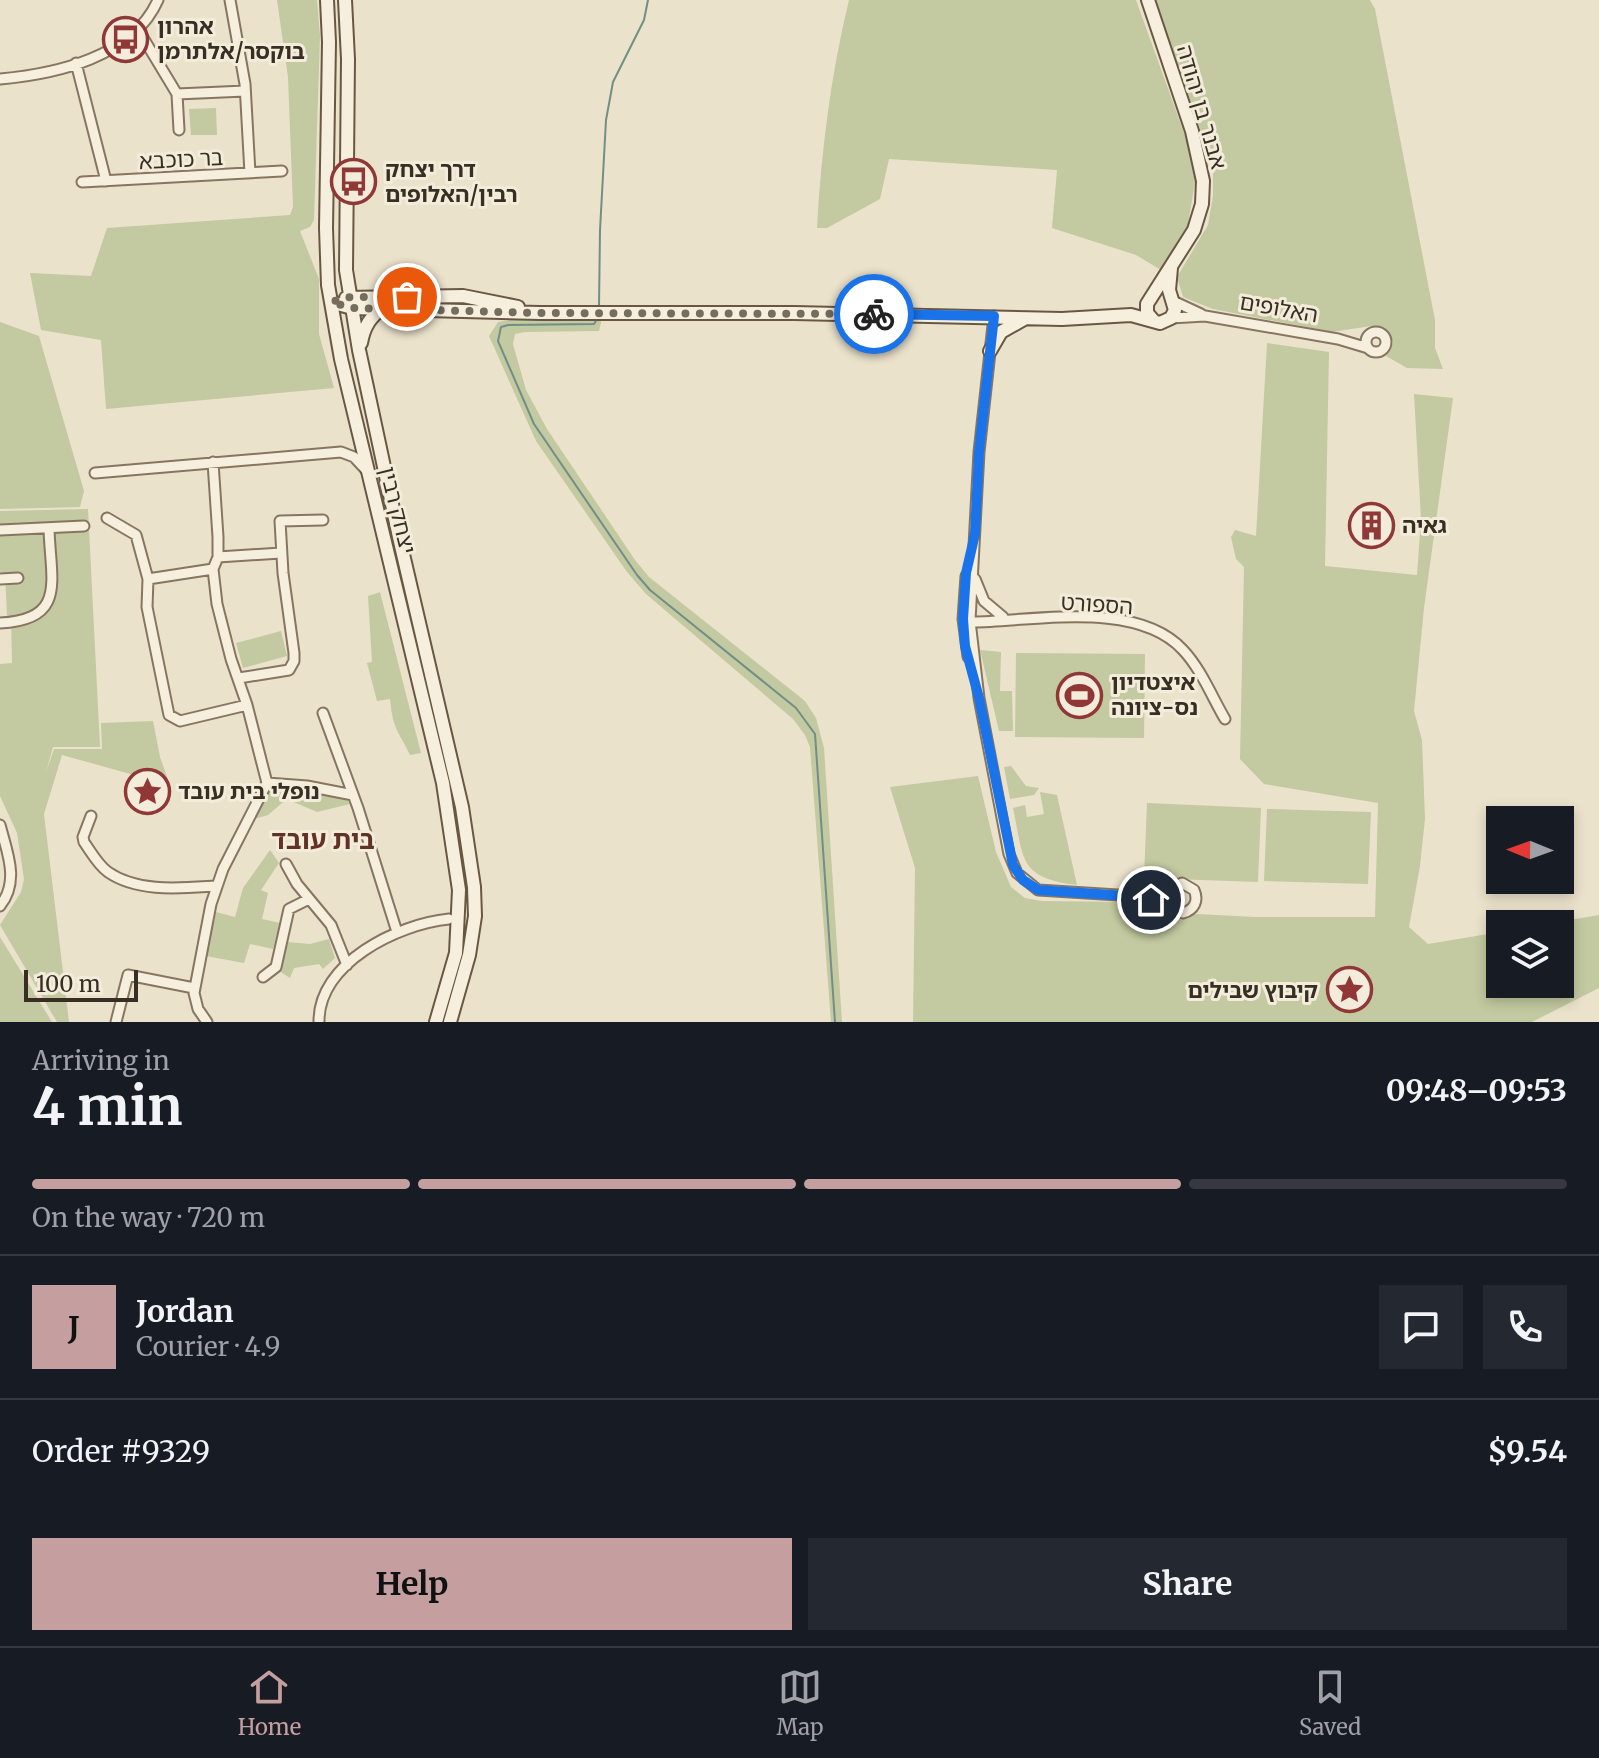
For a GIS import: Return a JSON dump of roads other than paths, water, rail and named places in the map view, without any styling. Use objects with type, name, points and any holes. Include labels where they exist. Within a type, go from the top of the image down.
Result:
[{"type":"main road","name":"יצחק רבין","points":[[327,0],[326,228],[331,302],[341,359],[443,783],[456,864],[459,934],[436,1022]]},
{"type":"main road","name":"יצחק רבין","points":[[345,0],[348,59],[346,270],[359,350],[470,854],[475,916],[469,955],[450,1022]]},
{"type":"main road","name":"אבנר בן יהודה","points":[[1148,0],[1192,131],[1203,181],[1202,204],[1194,230],[1151,298]]},
{"type":"main road","points":[[331,302],[463,296],[498,301],[540,313],[1028,318],[1131,315],[1164,322],[1171,318],[1175,310],[1168,284],[1171,268]]},
{"type":"main road","points":[[346,270],[363,289],[381,302]]},
{"type":"main road","points":[[1088,317],[1132,307],[1162,294],[1172,300]]},
{"type":"main road","points":[[1151,298],[1147,313],[1153,320]]},
{"type":"main road","points":[[359,350],[363,330],[381,302]]},
{"type":"main road","points":[[990,351],[1001,332],[1016,321],[1028,318]]},
{"type":"street","points":[[0,79],[28,76],[109,50],[139,31],[158,0]]},
{"type":"street","points":[[230,0],[245,91],[250,173]]},
{"type":"street","points":[[139,31],[177,94],[179,130]]},
{"type":"street","points":[[76,63],[106,181]]},
{"type":"street","points":[[177,94],[245,91]]},
{"type":"street","name":"בר כוכבא","points":[[82,182],[282,171]]},
{"type":"street","name":"האלופים","points":[[1172,300],[1212,317]]},
{"type":"street","points":[[979,698],[965,646],[973,571],[979,452],[994,316]]},
{"type":"street","name":"האלופים","points":[[1171,318],[1212,317],[1338,339],[1368,348]]},
{"type":"street","points":[[1379,333],[1384,337],[1386,343],[1380,351],[1374,352],[1368,348],[1370,335],[1379,333]]},
{"type":"street","name":"האלופים","points":[[1338,339],[1370,335]]},
{"type":"street","points":[[95,473],[345,452],[356,459],[369,476]]},
{"type":"street","points":[[207,1022],[196,1006],[194,988],[216,886],[267,783],[220,618],[213,569],[218,557],[213,462]]},
{"type":"street","points":[[107,518],[136,535],[148,579],[147,607],[169,715],[180,721],[247,705]]},
{"type":"street","points":[[239,678],[292,667],[294,653],[280,521],[323,520]]},
{"type":"street","points":[[0,530],[84,526]]},
{"type":"street","points":[[0,623],[30,619],[47,608],[51,593],[49,528]]},
{"type":"street","points":[[975,534],[966,573],[968,619],[979,698],[1007,842],[1017,873],[1031,887],[1044,892],[1142,897],[1155,896],[1182,883],[1191,886],[1196,894],[1195,904],[1188,912],[1173,911],[1142,897]]},
{"type":"street","points":[[218,557],[281,553]]},
{"type":"street","points":[[148,579],[213,569]]},
{"type":"street","points":[[973,571],[984,601],[1003,617]]},
{"type":"street","points":[[0,579],[18,578]]},
{"type":"street","name":"הספורט","points":[[968,619],[988,622],[1099,618],[1154,629],[1171,639],[1187,655],[1225,719]]},
{"type":"street","name":"הספורט","points":[[968,619],[1015,619]]},
{"type":"street","points":[[971,642],[976,632],[988,622]]},
{"type":"street","points":[[323,713],[397,932]]},
{"type":"street","points":[[267,783],[307,786],[353,795]]},
{"type":"street","points":[[91,816],[84,842],[101,865],[118,877],[162,887],[216,886]]},
{"type":"street","points":[[0,825],[12,875],[7,896],[0,906]]},
{"type":"street","points":[[286,864],[331,925],[347,965]]},
{"type":"street","points":[[1169,889],[1167,903],[1173,911]]},
{"type":"street","points":[[263,977],[276,967],[289,909],[309,899]]},
{"type":"street","points":[[319,1022],[321,1002],[327,988],[347,965],[397,932],[422,923],[449,919]]},
{"type":"street","points":[[116,1022],[128,975],[194,988]]},
{"type":"waterway","points":[[599,306],[606,120],[613,82],[644,20],[648,0]]},
{"type":"waterway","points":[[597,319],[594,324],[508,325],[501,327],[498,341],[534,424],[637,575],[650,590],[796,708],[815,734],[835,1022]]},
{"type":"place","name":"אהרון בוקסר/אלתרמן","points":[[126,39]]},
{"type":"place","name":"דרך יצחק רבין/האלופים","points":[[354,182]]},
{"type":"place","name":"גאיה","points":[[1371,525]]},
{"type":"place","name":"איצטדיון נס-ציונה","points":[[1080,695]]},
{"type":"place","name":"נופלי בית עובד","points":[[147,791]]},
{"type":"place","name":"קיבוץ שבילים","points":[[1349,990]]},
{"type":"district","name":"בית עובד","points":[[323,840]]}]
